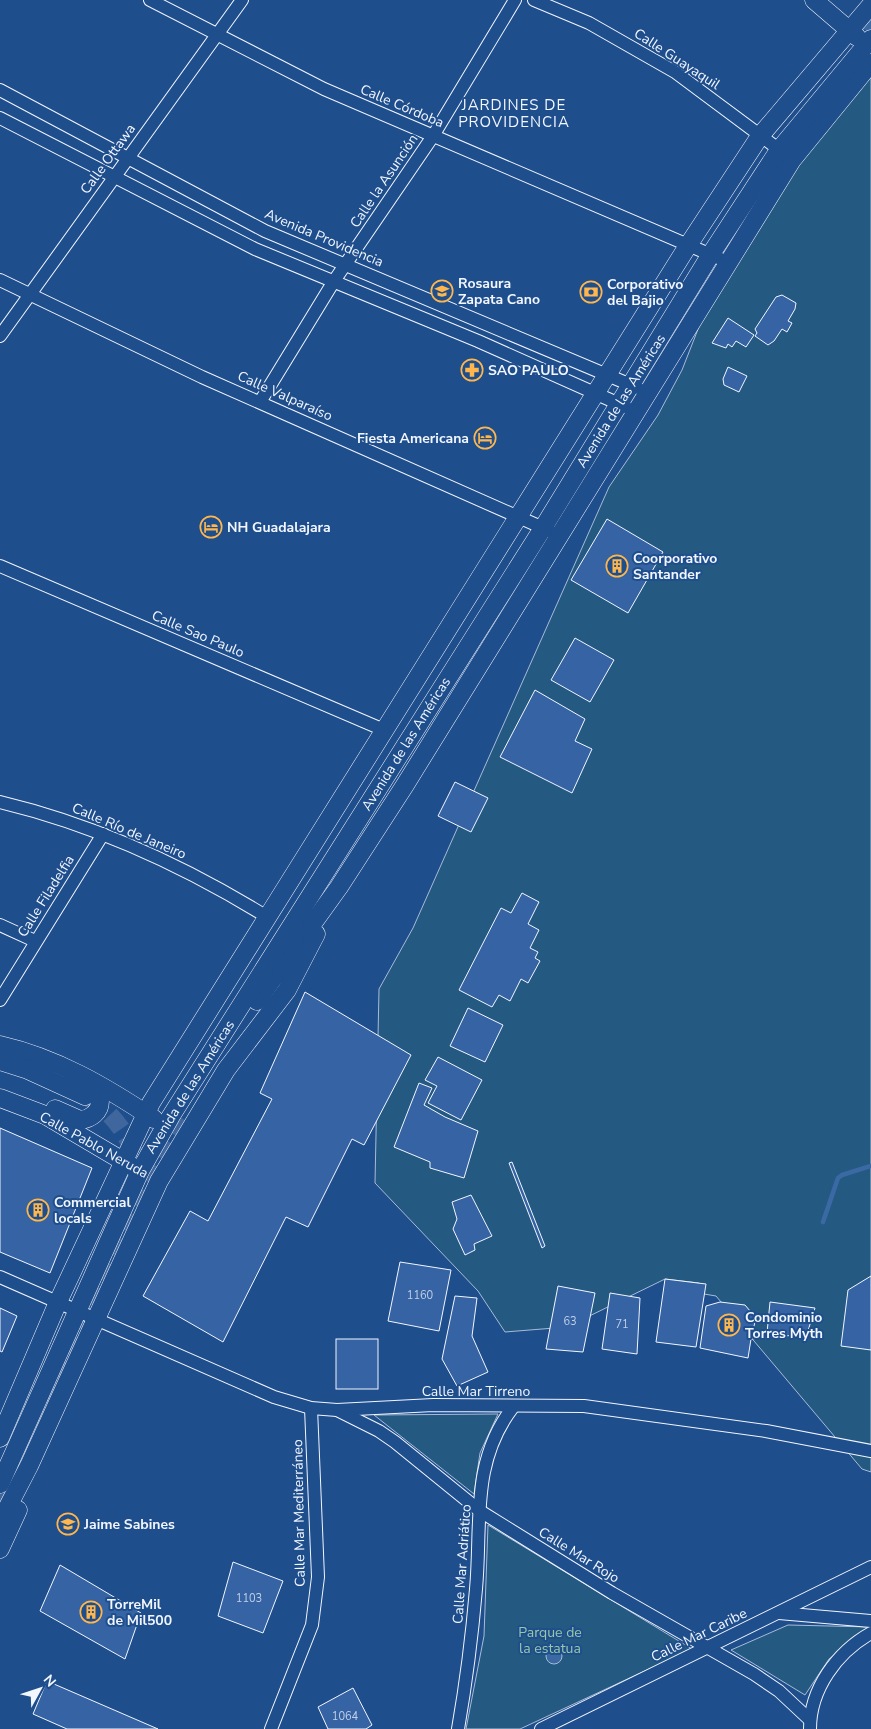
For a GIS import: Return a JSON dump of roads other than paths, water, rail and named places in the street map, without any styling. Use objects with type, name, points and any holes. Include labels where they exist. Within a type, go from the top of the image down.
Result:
[{"type":"main road","points":[[814,0],[848,30],[869,44]]},
{"type":"main road","name":"Avenida de las Américas","points":[[0,1438],[58,1302],[145,1114],[266,917],[689,244],[760,136],[871,5]]},
{"type":"main road","name":"Avenida de las Américas","points":[[184,1115],[244,1018],[340,887],[636,411],[639,389],[711,254],[869,44]]},
{"type":"main road","name":"Avenida de las Américas","points":[[0,1484],[140,1171],[165,1127],[544,528],[620,403],[639,389],[730,263],[786,155],[871,63]]},
{"type":"main road","name":"Avenida de las Américas","points":[[0,1522],[28,1466],[159,1182],[226,1070],[287,990],[340,887]]},
{"type":"main road","points":[[0,1045],[30,1053],[85,1077],[183,1139]]},
{"type":"main road","points":[[0,1061],[28,1070],[85,1096]]},
{"type":"main road","points":[[0,1098],[28,1098],[75,1119],[86,1120],[97,1111],[100,1101],[97,1092],[85,1077]]},
{"type":"main road","name":"Calle Pablo Neruda","points":[[0,1098],[45,1116],[159,1182]]},
{"type":"main road","name":"Avenida de las Américas","points":[[0,1549],[21,1504],[28,1466]]},
{"type":"street","name":"Calle Córdoba","points":[[150,0],[324,89],[730,263]]},
{"type":"street","name":"Calle Ottawa","points":[[0,336],[242,0]]},
{"type":"street","name":"Calle la Asunción","points":[[260,402],[334,281],[433,136],[515,0]]},
{"type":"street","name":"Calle Guayaquil","points":[[534,0],[589,23],[675,72],[786,155]]},
{"type":"street","name":"Avenida Providencia","points":[[0,90],[128,156],[265,231],[639,389]]},
{"type":"street","points":[[0,118],[255,249],[636,411]]},
{"type":"street","name":"Calle Valparaíso","points":[[0,280],[202,377],[560,535]]},
{"type":"street","name":"Calle Sao Paulo","points":[[0,566],[384,730]]},
{"type":"street","name":"Calle Río de Janeiro","points":[[0,802],[48,814],[154,854],[266,917]]},
{"type":"street","name":"Calle Filadelfia","points":[[0,1000],[103,834]]},
{"type":"street","points":[[0,925],[35,941]]},
{"type":"street","name":"Calle Mar Tirreno","points":[[0,1277],[274,1396],[311,1408],[337,1410],[433,1405],[584,1406],[766,1431],[871,1451]]},
{"type":"street","name":"Calle Mar Adriático","points":[[458,1729],[465,1689],[477,1588],[484,1464],[497,1430],[513,1407]]},
{"type":"street","name":"Calle Mar Mediterráneo","points":[[271,1729],[312,1625],[318,1577],[311,1408]]},
{"type":"street","name":"Calle Mar Rojo","points":[[337,1410],[387,1436],[480,1511],[612,1593],[779,1691],[810,1724]]},
{"type":"street","name":"Calle Mar Caribe","points":[[541,1729],[871,1568]]},
{"type":"street","points":[[779,1612],[871,1621]]},
{"type":"street","name":"Calle Mar Rojo","points":[[810,1724],[820,1685],[828,1672],[856,1643],[871,1633]]},
{"type":"waterway","points":[[868,24],[871,20]]},
{"type":"waterway","points":[[823,1222],[838,1178],[871,1166]]},
{"type":"tunnel","points":[[89,1098],[109,1114],[125,1134],[135,1157],[140,1181]]},
{"type":"tunnel","points":[[2,1501],[154,1170],[184,1115]]},
{"type":"place","name":"Rosaura Zapata Cano","points":[[442,291]]},
{"type":"place","name":"Corporativo del Bajio","points":[[591,292]]},
{"type":"place","name":"SAO PAULO","points":[[472,370]]},
{"type":"place","name":"Fiesta Americana","points":[[485,438]]},
{"type":"place","name":"NH Guadalajara","points":[[211,527]]},
{"type":"place","name":"Coorporativo Santander","points":[[617,566]]},
{"type":"place","name":"Commercial locals","points":[[38,1210]]},
{"type":"place","name":"Condominio Torres Myth","points":[[729,1325]]},
{"type":"place","name":"Jaime Sabines","points":[[68,1524]]},
{"type":"place","name":"TorreMil de Mil500","points":[[91,1612]]},
{"type":"district","name":"JARDINES DE PROVIDENCIA","points":[[514,114]]},
{"type":"park label","name":"Parque de la estatua","points":[[550,1640]]}]
